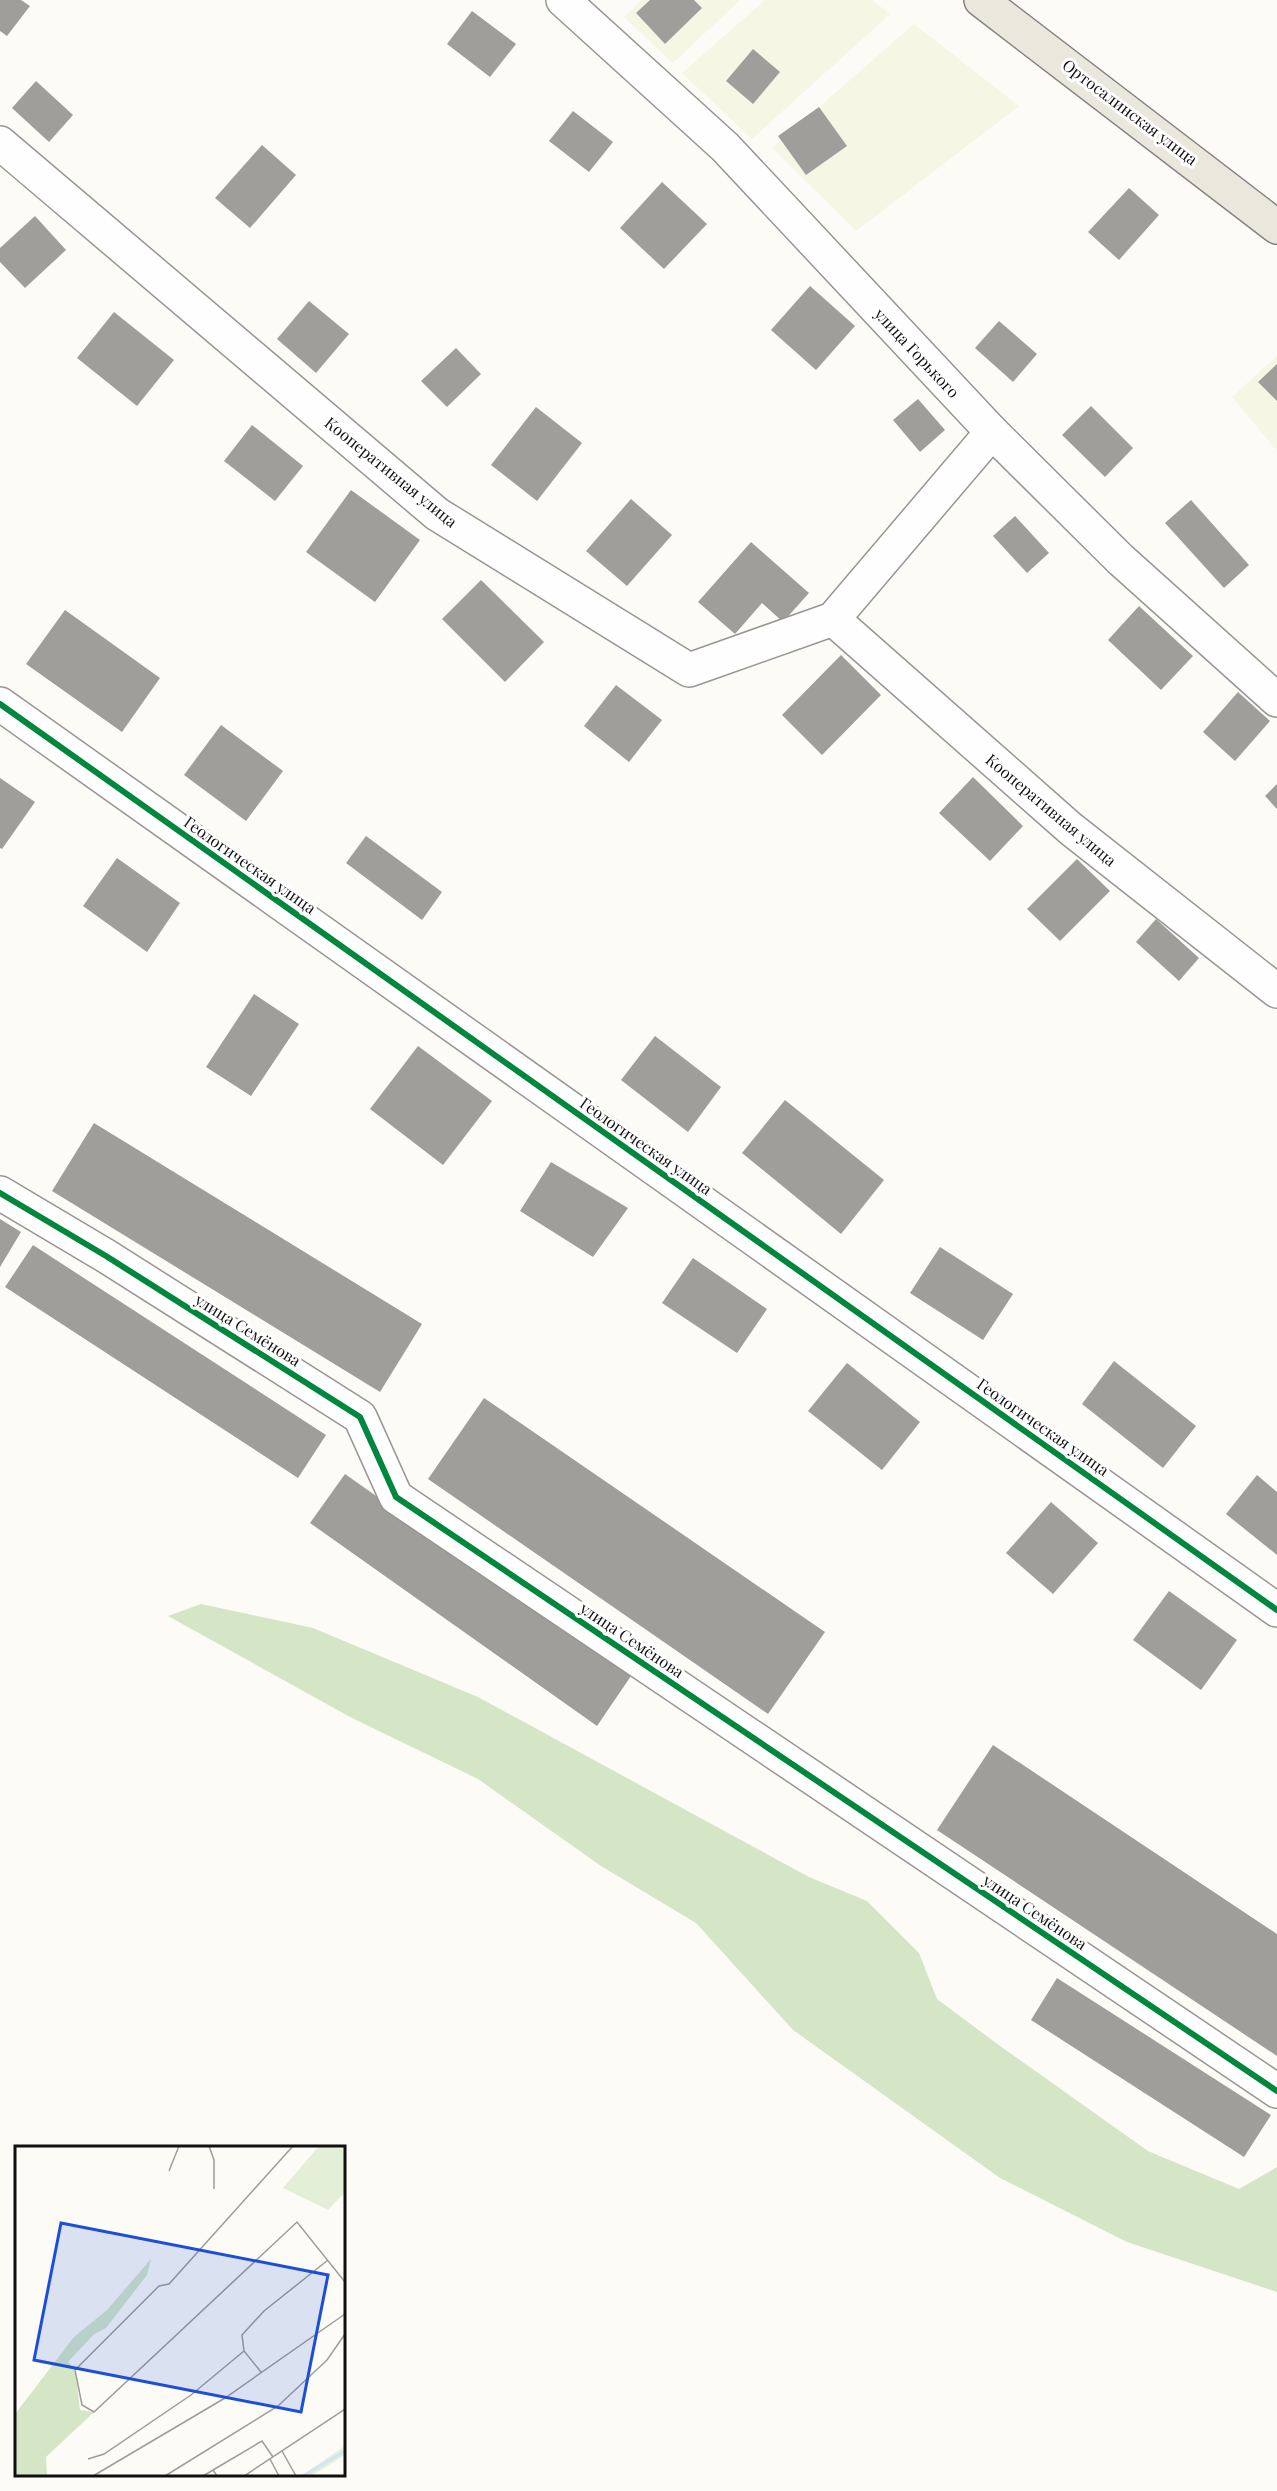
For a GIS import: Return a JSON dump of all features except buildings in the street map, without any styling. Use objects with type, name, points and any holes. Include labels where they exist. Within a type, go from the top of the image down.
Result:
[{"type":"main road","name":"Ортосалинская улица","points":[[981,0],[1277,227]]},
{"type":"street","name":"улица Горького","points":[[564,0],[725,147],[992,432],[1120,559],[1277,700]]},
{"type":"street","name":"Кооперативная улица","points":[[0,143],[437,514],[689,670],[833,619],[1071,829],[1277,992]]},
{"type":"street","points":[[833,619],[992,432]]},
{"type":"street","name":"Геологическая улица","points":[[0,704],[1277,1610]]},
{"type":"street","name":"улица Семёнова","points":[[0,1193],[106,1256],[360,1417],[396,1497],[1277,2091]]},
{"type":"green space","points":[[642,0],[740,0],[673,63],[624,17]]},
{"type":"green space","points":[[765,0],[872,0],[890,14],[752,139],[682,73]]},
{"type":"green space","points":[[914,24],[1019,106],[856,231],[772,148]]},
{"type":"green space","points":[[1277,356],[1277,451],[1232,397]]},
{"type":"green space","points":[[201,1604],[313,1628],[478,1697],[809,1877],[867,1901],[919,1953],[937,1999],[1148,2151],[1239,2189],[1277,2167],[1277,2292],[1127,2242],[1000,2178],[793,2030],[696,1923],[601,1866],[478,1779],[350,1717],[168,1616]]},
{"type":"cycle path","points":[[0,704],[1277,1610]]},
{"type":"cycle path","points":[[0,1193],[106,1256],[360,1417],[396,1497],[1277,2091]]}]
